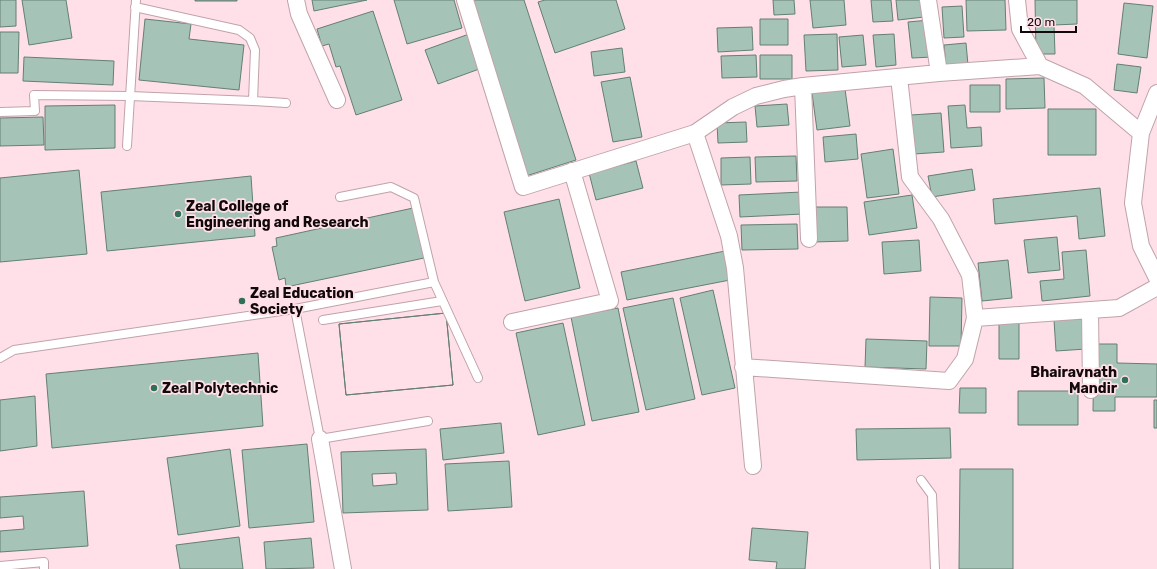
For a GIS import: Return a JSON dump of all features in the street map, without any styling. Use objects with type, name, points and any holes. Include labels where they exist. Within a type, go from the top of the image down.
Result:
[{"type":"street","points":[[296,0],[299,14],[337,100]]},
{"type":"street","points":[[464,0],[523,187],[695,133],[733,107],[756,96],[803,86],[939,73],[1040,66],[1085,86],[1141,133]]},
{"type":"street","points":[[928,0],[939,73]]},
{"type":"street","points":[[1017,0],[1020,29],[1040,66]]},
{"type":"street","points":[[743,367],[949,381],[965,359],[975,318],[970,275],[941,219],[910,177],[899,77]]},
{"type":"street","points":[[803,86],[809,240]]},
{"type":"street","points":[[1157,93],[1141,133],[1133,203],[1141,246],[1157,278]]},
{"type":"street","points":[[695,133],[729,236],[734,262],[743,367],[754,466]]},
{"type":"street","points":[[512,322],[610,301],[572,171]]},
{"type":"street","points":[[975,318],[1119,308],[1157,287]]},
{"type":"street","points":[[1090,310],[1091,390]]},
{"type":"street","points":[[320,439],[343,569]]},
{"type":"lane","points":[[127,146],[136,4],[239,30],[250,38],[255,50],[253,101]]},
{"type":"lane","points":[[0,112],[35,111],[34,95],[130,96],[286,103]]},
{"type":"lane","points":[[340,196],[391,187],[414,198],[434,282],[478,378]]},
{"type":"lane","points":[[0,358],[14,350],[295,309],[434,282]]},
{"type":"lane","points":[[323,320],[442,301]]},
{"type":"lane","points":[[295,309],[320,439],[428,420]]},
{"type":"lane","points":[[921,480],[932,495],[935,569]]},
{"type":"lane","points":[[0,566],[44,562],[44,569]]},
{"type":"building","points":[[0,0],[16,0],[16,26],[0,27]]},
{"type":"building","points":[[22,0],[66,0],[72,38],[29,45]]},
{"type":"building","points":[[237,0],[237,1],[195,1]]},
{"type":"building","points":[[312,0],[367,0],[314,11]]},
{"type":"building","points":[[394,0],[454,0],[462,28],[407,44]]},
{"type":"building","points":[[469,0],[524,0],[576,160],[526,176]]},
{"type":"building","points":[[545,0],[616,0],[625,29],[555,53],[538,2]]},
{"type":"building","points":[[773,0],[794,0],[795,14],[774,15]]},
{"type":"building","points":[[810,0],[844,0],[846,25],[813,28]]},
{"type":"building","points":[[871,0],[891,0],[893,21],[873,22]]},
{"type":"building","points":[[896,0],[922,0],[924,17],[898,20]]},
{"type":"building","points":[[966,0],[1005,0],[1006,30],[967,31]]},
{"type":"building","points":[[1035,0],[1077,0],[1077,24],[1054,25],[1055,54],[1036,54]]},
{"type":"building","points":[[1124,3],[1153,6],[1147,58],[1118,54]]},
{"type":"building","points":[[962,6],[964,37],[944,38],[942,7]]},
{"type":"building","points":[[373,11],[402,100],[356,115],[340,66],[336,67],[329,44],[322,46],[317,29]]},
{"type":"building","points":[[145,19],[191,24],[189,39],[244,45],[239,90],[139,80]]},
{"type":"building","points":[[760,19],[788,19],[788,45],[760,45]]},
{"type":"building","points":[[930,20],[933,57],[912,58],[908,22]]},
{"type":"building","points":[[752,27],[753,50],[718,52],[717,28]]},
{"type":"building","points":[[0,32],[19,32],[18,73],[0,73]]},
{"type":"building","points":[[469,34],[482,68],[438,84],[425,50]]},
{"type":"building","points":[[837,34],[838,70],[806,71],[804,35]]},
{"type":"building","points":[[894,34],[896,65],[876,67],[873,35]]},
{"type":"building","points":[[863,35],[866,65],[842,67],[839,37]]},
{"type":"building","points":[[966,43],[968,65],[946,67],[944,45]]},
{"type":"building","points":[[622,48],[625,72],[594,76],[591,52]]},
{"type":"building","points":[[756,55],[757,77],[722,78],[721,56]]},
{"type":"building","points":[[760,55],[792,55],[792,79],[760,79]]},
{"type":"building","points":[[24,57],[114,61],[113,85],[23,81]]},
{"type":"building","points":[[1117,64],[1141,67],[1137,93],[1114,90]]},
{"type":"building","points":[[630,77],[642,137],[613,142],[601,82]]},
{"type":"building","points":[[1044,78],[1045,108],[1006,109],[1006,79]]},
{"type":"building","points":[[970,85],[1000,85],[1000,112],[970,112]]},
{"type":"building","points":[[845,89],[850,126],[817,130],[812,93]]},
{"type":"building","points":[[787,104],[789,125],[757,127],[755,106]]},
{"type":"building","points":[[115,105],[115,148],[45,150],[45,106]]},
{"type":"building","points":[[965,105],[967,128],[981,127],[982,146],[951,148],[948,106]]},
{"type":"building","points":[[1048,109],[1096,109],[1096,155],[1048,155]]},
{"type":"building","points":[[941,113],[944,152],[914,154],[911,115]]},
{"type":"building","points":[[43,117],[44,145],[0,146],[0,118]]},
{"type":"building","points":[[746,122],[747,142],[718,143],[717,123]]},
{"type":"building","points":[[856,134],[858,159],[825,162],[823,137]]},
{"type":"building","points":[[893,149],[899,194],[867,198],[861,154]]},
{"type":"building","points":[[796,156],[797,181],[756,182],[755,157]]},
{"type":"building","points":[[750,157],[751,184],[721,185],[721,158]]},
{"type":"building","points":[[636,161],[643,188],[596,200],[589,173]]},
{"type":"building","points":[[972,169],[975,190],[932,197],[928,176]]},
{"type":"building","points":[[79,170],[87,254],[0,262],[0,178]]},
{"type":"building","name":"Zeal College of Engineering and Research","points":[[251,176],[255,236],[107,251],[101,192]]},
{"type":"building","points":[[1100,188],[1105,236],[1079,239],[1077,216],[995,224],[993,199]]},
{"type":"building","points":[[802,192],[803,214],[740,217],[739,195]]},
{"type":"building","points":[[912,195],[917,228],[869,235],[864,202]]},
{"type":"building","points":[[559,199],[580,288],[525,301],[504,212]]},
{"type":"building","points":[[813,207],[847,207],[848,241],[814,242]]},
{"type":"building","name":"Zeal College of Engineering and Research","points":[[413,208],[424,258],[286,287],[285,278],[279,280],[272,247],[277,246],[276,238]]},
{"type":"building","points":[[797,224],[798,249],[742,250],[741,225]]},
{"type":"building","points":[[1057,237],[1060,270],[1028,273],[1024,240]]},
{"type":"building","points":[[919,240],[921,271],[884,274],[882,242]]},
{"type":"building","points":[[1086,250],[1090,296],[1042,301],[1040,281],[1064,279],[1062,252]]},
{"type":"building","points":[[725,251],[730,280],[627,300],[621,272]]},
{"type":"building","points":[[1008,260],[1012,298],[982,301],[978,263]]},
{"type":"building","points":[[713,290],[735,388],[702,395],[680,298]]},
{"type":"building","points":[[930,297],[962,298],[961,346],[929,346]]},
{"type":"building","points":[[673,298],[695,399],[646,410],[623,308]]},
{"type":"building","points":[[618,308],[639,412],[592,421],[571,317]]},
{"type":"building","points":[[446,313],[453,385],[346,395],[339,324]]},
{"type":"building","points":[[446,313],[453,385],[346,395],[339,324]]},
{"type":"building","points":[[1084,319],[1086,349],[1056,351],[1054,320]]},
{"type":"building","points":[[999,321],[1019,321],[1019,359],[999,359]]},
{"type":"building","points":[[563,323],[585,425],[538,435],[516,333]]},
{"type":"building","points":[[866,339],[927,341],[926,369],[865,367]]},
{"type":"building","name":"Bhairavnath Mandir","points":[[1094,344],[1117,344],[1117,363],[1157,364],[1157,397],[1115,397],[1115,411],[1093,411]]},
{"type":"building","name":"Zeal Polytechnic","points":[[258,353],[263,426],[52,448],[46,374]]},
{"type":"building","points":[[960,388],[986,388],[986,413],[959,413]]},
{"type":"building","points":[[1018,391],[1078,391],[1078,425],[1018,425]]},
{"type":"building","points":[[35,396],[37,446],[0,451],[0,400]]},
{"type":"building","points":[[1154,400],[1157,400],[1157,428],[1154,428]]},
{"type":"building","points":[[501,423],[504,453],[443,460],[440,429]]},
{"type":"building","points":[[950,428],[951,458],[857,460],[856,429]]},
{"type":"building","points":[[307,444],[314,522],[249,528],[242,450]]},
{"type":"building","points":[[230,449],[240,526],[178,535],[167,458]]},
{"type":"building","points":[[426,449],[428,510],[343,513],[341,452]],"holes":[[[396,473],[397,484],[373,486],[372,474]]]},
{"type":"building","points":[[509,461],[512,507],[448,511],[445,464]]},
{"type":"building","points":[[960,469],[1013,469],[1013,569],[959,569]]},
{"type":"building","points":[[84,491],[88,546],[0,552],[0,531],[24,529],[23,516],[0,518],[0,497]]},
{"type":"building","points":[[752,528],[808,532],[805,569],[776,569],[777,562],[749,560]]},
{"type":"building","points":[[239,537],[243,569],[180,569],[176,545]]},
{"type":"building","points":[[311,538],[314,568],[266,569],[264,542]]},
{"type":"place","name":"Zeal College of Engineering and Research","points":[[178,214]]},
{"type":"place","name":"Zeal Education Society","points":[[242,301]]},
{"type":"place","name":"Bhairavnath Mandir","points":[[1125,380]]},
{"type":"place","name":"Zeal Polytechnic","points":[[154,388]]}]
